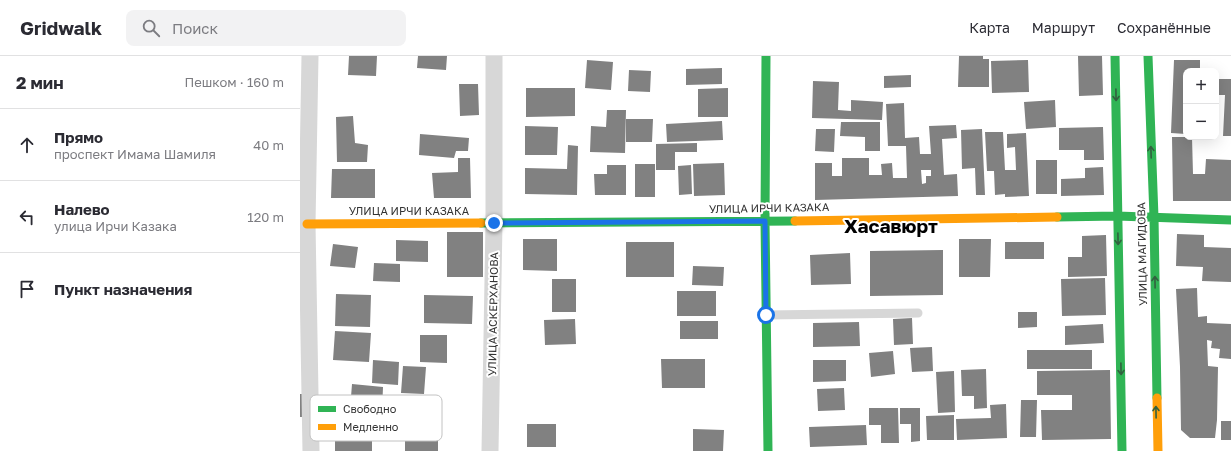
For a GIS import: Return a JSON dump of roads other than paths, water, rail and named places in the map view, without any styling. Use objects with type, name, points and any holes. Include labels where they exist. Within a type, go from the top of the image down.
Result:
[{"type":"main road","points":[[766,56],[765,221],[768,451]]},
{"type":"main road","points":[[1115,56],[1122,451]]},
{"type":"main road","name":"УЛИЦА МАГИДОВА","points":[[1148,56],[1154,217],[1158,451]]},
{"type":"main road","name":"УЛИЦА ИРЧИ КАЗАКА","points":[[308,224],[765,221],[1117,216],[1231,220]]},
{"type":"street","points":[[310,56],[308,224],[310,395]]},
{"type":"street","name":"УЛИЦА АСКЕРХАНОВА","points":[[490,451],[494,223],[494,56]]},
{"type":"street","points":[[311,441],[311,451]]},
{"type":"lane","points":[[766,315],[918,313]]},
{"type":"district","name":"Хасавюрт","points":[[891,226]]}]
